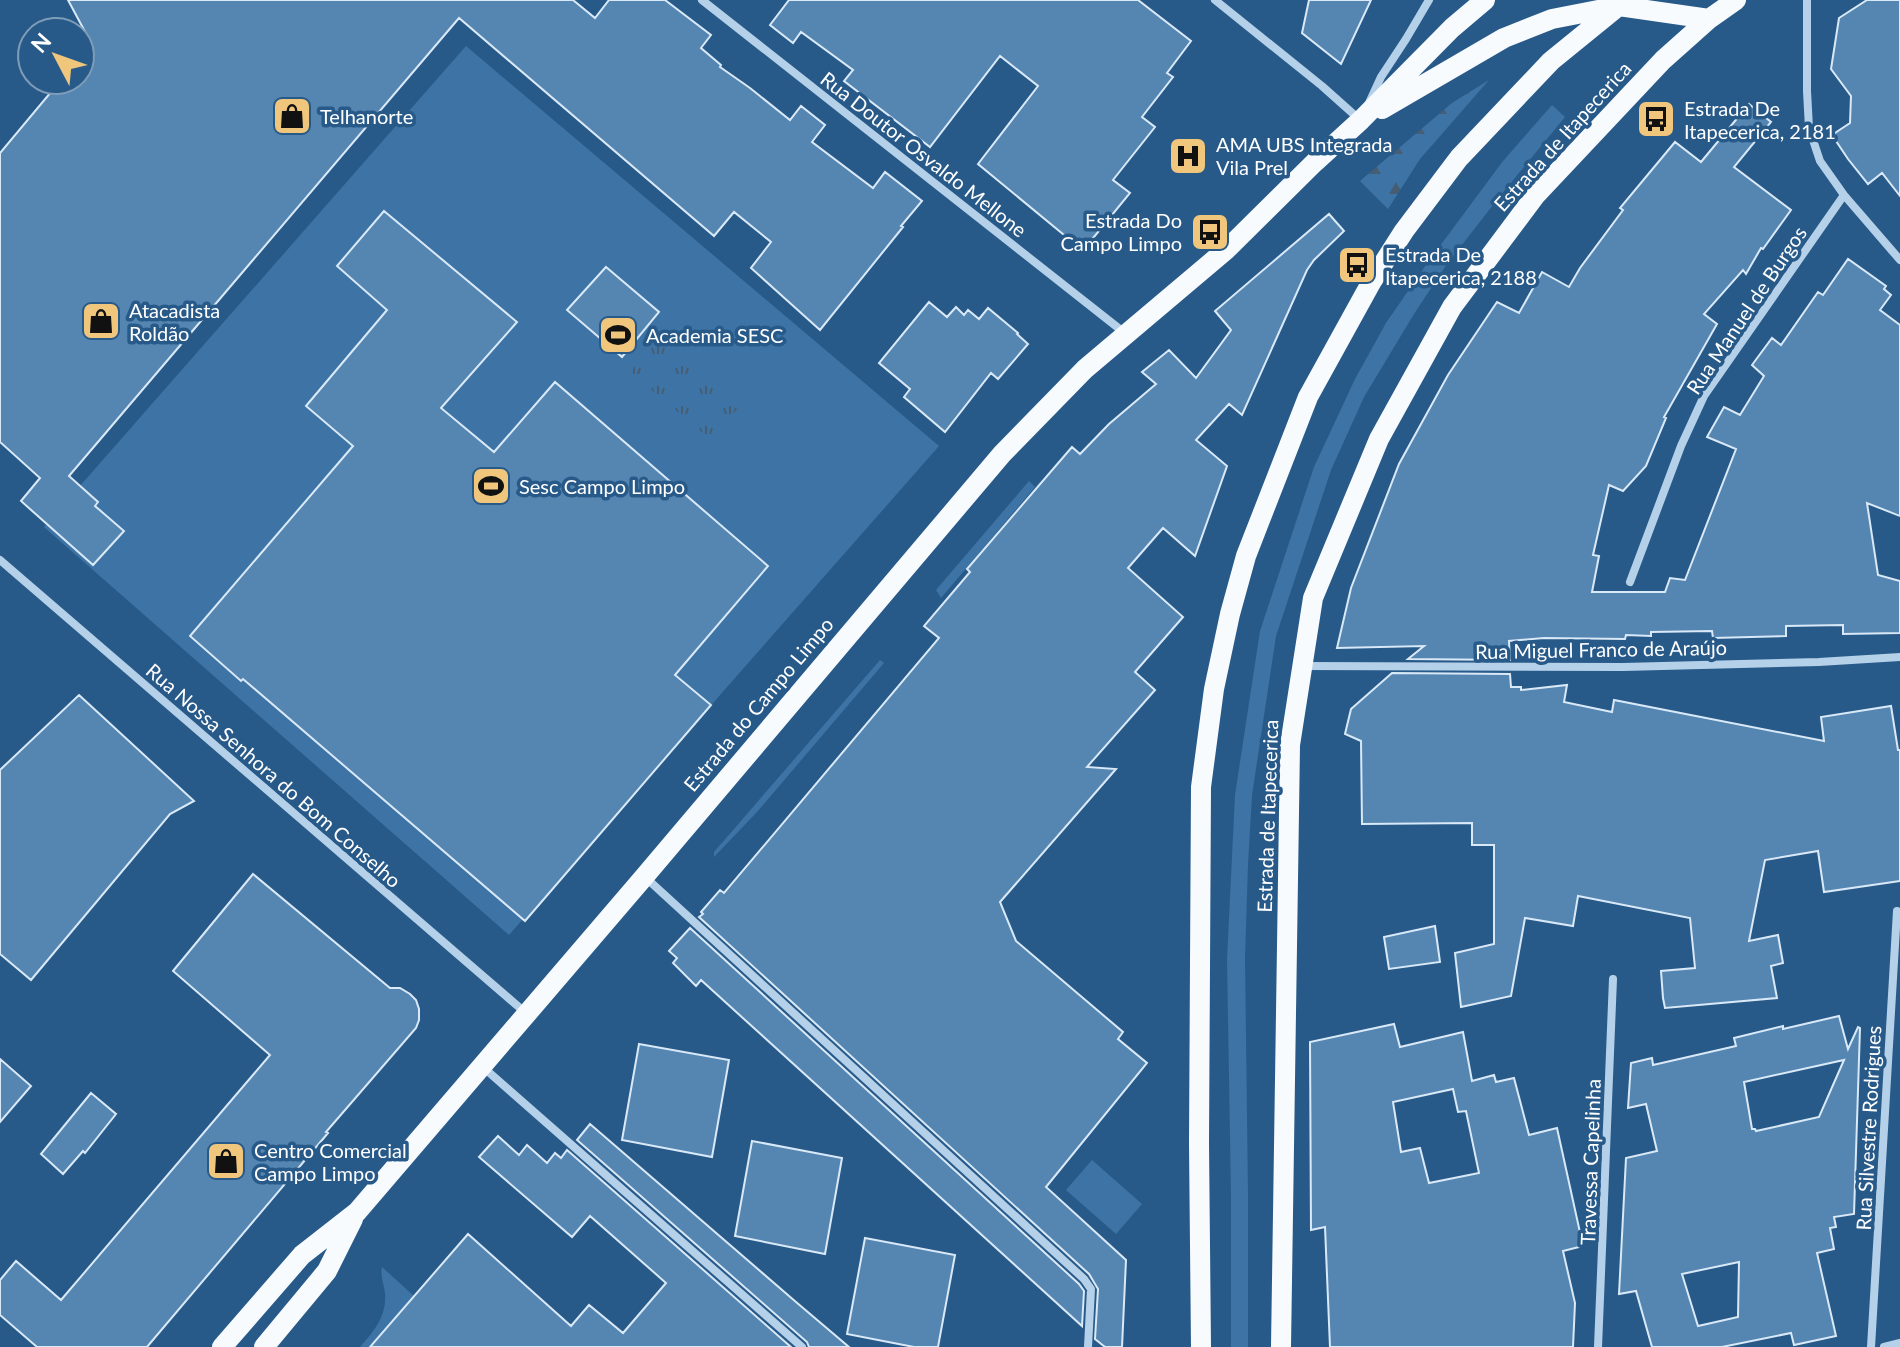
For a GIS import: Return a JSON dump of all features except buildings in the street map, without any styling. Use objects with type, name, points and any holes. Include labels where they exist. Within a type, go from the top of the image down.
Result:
[{"type":"main road","name":"Estrada do Campo Limpo","points":[[222,1347],[302,1255],[357,1212],[1002,454],[1085,369],[1227,249],[1452,28],[1485,0]]},
{"type":"main road","name":"Estrada de Itapecerica","points":[[1281,1347],[1290,745],[1313,598],[1379,439],[1452,307],[1535,196],[1663,60],[1709,19],[1736,0]]},
{"type":"main road","name":"Estrada do Campo Limpo","points":[[1361,120],[1504,38],[1552,19],[1618,2],[1709,19]]},
{"type":"main road","points":[[1201,1347],[1201,787],[1214,689],[1246,556],[1308,397],[1372,281],[1404,231],[1459,158],[1551,61],[1618,2]]},
{"type":"main road","points":[[264,1347],[327,1271],[357,1212]]},
{"type":"street","name":"Rua Doutor Osvaldo Mellone","points":[[702,0],[1126,334]]},
{"type":"street","points":[[1215,0],[1361,120],[1381,77],[1429,0]]},
{"type":"street","points":[[1807,0],[1809,128],[1820,161],[1844,195],[1900,260]]},
{"type":"street","name":"Rua Manuel de Burgos","points":[[1630,582],[1681,446],[1704,396],[1844,195]]},
{"type":"street","name":"Rua Nossa Senhora do Bom Conselho","points":[[0,560],[527,1014]]},
{"type":"street","name":"Rua Miguel Franco de Araújo","points":[[1302,666],[1623,667],[1900,657]]},
{"type":"street","points":[[644,877],[1084,1279],[1091,1289],[1088,1347]]},
{"type":"street","name":"Rua Silvestre Rodrigues","points":[[1871,1347],[1897,911]]},
{"type":"street","name":"Travessa Capelinha","points":[[1598,1347],[1613,979]]},
{"type":"street","points":[[482,1067],[802,1347]]},
{"type":"street","points":[[1884,1347],[1900,1343]]},
{"type":"green space","name":"Sesc Campo Limpo","points":[[466,46],[939,446],[509,935],[44,527]]},
{"type":"green space","points":[[1489,80],[1420,159],[1388,209],[1360,181],[1452,103]]},
{"type":"green space","points":[[1552,105],[1565,117],[1447,264],[1364,397],[1331,470],[1276,636],[1252,795],[1248,864],[1245,958],[1248,1347],[1231,1347],[1227,959],[1235,795],[1260,631],[1314,467],[1355,379],[1386,323],[1503,161]]},
{"type":"green space","points":[[667,328],[748,396],[711,440],[630,372]]},
{"type":"green space","points":[[1029,481],[1035,487],[941,598],[936,590]]},
{"type":"green space","points":[[880,660],[884,663],[757,812],[714,857],[714,852]]},
{"type":"green space","points":[[1092,1160],[1142,1204],[1116,1234],[1066,1190]]},
{"type":"green space","points":[[382,1267],[414,1296],[370,1347],[360,1347],[375,1329],[384,1309]]},
{"type":"place","name":"Telhanorte","points":[[292,116]]},
{"type":"place","name":"Estrada De Itapecerica, 2181","points":[[1656,119]]},
{"type":"place","name":"AMA UBS Integrada Vila Prel","points":[[1188,156]]},
{"type":"place","name":"Estrada Do Campo Limpo","points":[[1210,232]]},
{"type":"place","name":"Estrada De Itapecerica, 2188","points":[[1357,265]]},
{"type":"place","name":"Atacadista Roldão","points":[[101,321]]},
{"type":"place","name":"Academia SESC","points":[[618,335]]},
{"type":"place","name":"Sesc Campo Limpo","points":[[491,486]]},
{"type":"place","name":"Centro Comercial Campo Limpo","points":[[226,1161]]}]
